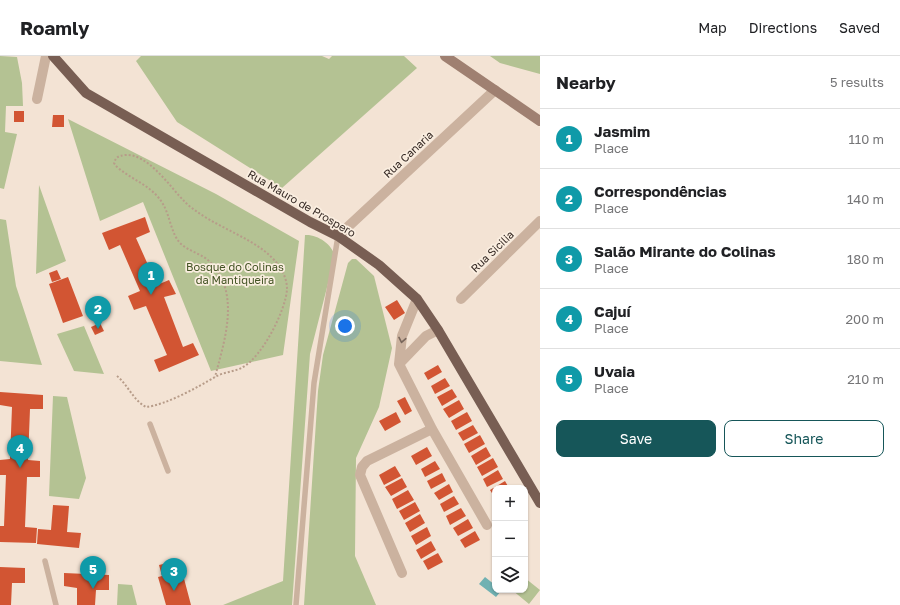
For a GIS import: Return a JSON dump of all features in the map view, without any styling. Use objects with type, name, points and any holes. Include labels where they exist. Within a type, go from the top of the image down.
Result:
[{"type":"main road","name":"Rua Mauro de Prospero","points":[[53,56],[86,93],[310,222],[338,236],[379,265],[418,299],[438,330],[540,503]]},
{"type":"street","points":[[38,99],[46,56]]},
{"type":"street","points":[[445,56],[540,121]]},
{"type":"street","name":"Rua Canaria","points":[[338,236],[495,90]]},
{"type":"street","name":"Rua Sicilia","points":[[461,299],[540,221]]},
{"type":"street","points":[[418,299],[402,336],[399,364],[432,429],[487,525]]},
{"type":"street","points":[[399,364],[426,336],[438,330]]},
{"type":"street","points":[[402,573],[360,475],[362,467],[367,461],[432,429]]},
{"type":"lane","points":[[296,605],[314,383],[338,236]]},
{"type":"lane","points":[[150,424],[168,471]]},
{"type":"lane","points":[[44,561],[56,605]]},
{"type":"path","points":[[117,376],[125,383],[137,400],[146,407],[199,387],[215,377],[244,367],[252,360],[266,342],[285,301],[286,289],[285,278],[271,256],[258,246],[198,213],[146,162],[128,155],[119,156],[114,163],[116,166],[157,195],[168,214],[179,242],[186,248],[207,260],[222,278],[227,289],[227,325],[215,377]]},
{"type":"green space","points":[[0,56],[17,57],[22,83],[23,106],[6,106],[5,132],[17,134],[4,189],[0,188]]},
{"type":"green space","points":[[141,56],[322,56],[329,59],[332,56],[404,56],[417,68],[282,188],[177,122],[136,61]]},
{"type":"green space","points":[[490,56],[540,56],[540,74],[500,63]]},
{"type":"green space","name":"Bosque do Colinas da Mantiqueira","points":[[68,119],[216,194],[299,241],[283,355],[211,371],[143,202],[100,221]]},
{"type":"green space","points":[[39,185],[66,261],[36,274]]},
{"type":"green space","points":[[0,219],[6,220],[16,286],[42,365],[0,361]]},
{"type":"green space","points":[[305,235],[319,238],[331,248],[335,256],[310,354],[292,605],[223,605],[283,581]]},
{"type":"green space","points":[[352,259],[356,259],[374,276],[392,348],[379,407],[356,458],[355,556],[376,605],[304,605],[318,391],[323,355],[348,263]]},
{"type":"green space","points":[[84,326],[104,374],[74,371],[57,334]]},
{"type":"green space","points":[[53,396],[67,397],[86,478],[79,499],[49,496]]},
{"type":"green space","points":[[528,580],[540,590],[529,604],[516,593],[528,593]]},
{"type":"green space","points":[[118,584],[132,585],[137,605],[117,605]]},
{"type":"water","points":[[485,577],[492,583],[492,593],[499,593],[496,597],[479,584]]},
{"type":"building","points":[[14,111],[24,111],[24,122],[14,122]]},
{"type":"building","points":[[53,115],[64,115],[64,127],[52,127]]},
{"type":"building","points":[[145,217],[150,232],[136,238],[157,285],[169,280],[176,294],[164,297],[183,347],[193,343],[199,355],[159,372],[154,360],[167,355],[146,306],[134,310],[128,296],[140,291],[120,245],[109,250],[102,233]]},
{"type":"building","points":[[57,270],[61,279],[52,282],[49,273]]},
{"type":"building","points":[[68,277],[83,316],[63,323],[49,284]]},
{"type":"building","points":[[397,300],[405,313],[394,320],[385,307]]},
{"type":"building","points":[[100,323],[104,331],[95,335],[91,327]]},
{"type":"building","points":[[438,365],[442,372],[428,380],[424,373]]},
{"type":"building","points":[[445,378],[450,386],[435,394],[431,386]]},
{"type":"building","points":[[452,389],[457,397],[442,406],[437,397]]},
{"type":"building","points":[[0,392],[43,395],[43,409],[30,409],[28,460],[40,461],[40,477],[27,477],[25,527],[37,528],[36,543],[0,542],[0,526],[4,526],[6,475],[0,475],[0,460],[10,459],[12,407],[0,405]]},
{"type":"building","points":[[405,397],[412,411],[405,415],[397,401]]},
{"type":"building","points":[[459,400],[464,409],[449,418],[443,409]]},
{"type":"building","points":[[396,412],[401,422],[385,431],[379,421]]},
{"type":"building","points":[[467,412],[472,421],[456,430],[451,421]]},
{"type":"building","points":[[473,425],[478,433],[463,441],[458,433]]},
{"type":"building","points":[[480,435],[485,444],[469,453],[464,444]]},
{"type":"building","points":[[427,447],[432,456],[416,465],[411,456]]},
{"type":"building","points":[[486,447],[491,456],[476,465],[471,456]]},
{"type":"building","points":[[493,458],[498,467],[482,476],[477,467]]},
{"type":"building","points":[[435,461],[440,469],[425,477],[421,469]]},
{"type":"building","points":[[395,466],[401,476],[384,485],[379,475]]},
{"type":"building","points":[[498,470],[503,479],[487,487],[483,479]]},
{"type":"building","points":[[442,473],[446,481],[431,489],[427,481]]},
{"type":"building","points":[[402,478],[407,487],[391,496],[385,487]]},
{"type":"building","points":[[505,481],[507,485],[498,485]]},
{"type":"building","points":[[449,484],[453,492],[439,500],[434,493]]},
{"type":"building","points":[[408,490],[414,500],[397,509],[392,499]]},
{"type":"building","points":[[454,496],[459,504],[444,512],[440,504]]},
{"type":"building","points":[[415,502],[420,511],[404,520],[399,511]]},
{"type":"building","points":[[53,505],[69,506],[67,532],[81,533],[79,548],[37,544],[38,529],[51,530]]},
{"type":"building","points":[[461,508],[466,516],[450,525],[446,516]]},
{"type":"building","points":[[420,514],[425,523],[410,532],[405,523]]},
{"type":"building","points":[[468,519],[473,528],[458,536],[453,528]]},
{"type":"building","points":[[427,527],[431,536],[416,545],[411,536]]},
{"type":"building","points":[[475,531],[480,540],[465,548],[460,540]]},
{"type":"building","points":[[431,541],[436,550],[421,559],[416,550]]},
{"type":"building","points":[[438,553],[443,562],[428,570],[423,561]]},
{"type":"building","points":[[176,561],[179,572],[182,571],[191,605],[166,605],[158,577],[162,576],[159,565]]},
{"type":"building","points":[[0,567],[25,568],[25,583],[12,583],[11,605],[0,605]]},
{"type":"building","points":[[64,573],[109,575],[109,590],[96,590],[95,605],[77,605],[77,588],[64,586]]},
{"type":"place","name":"Jasmim","points":[[151,295]]},
{"type":"place","name":"Correspondências","points":[[98,329]]},
{"type":"place","name":"Cajuí","points":[[20,468]]},
{"type":"place","name":"Uvaia","points":[[93,589]]},
{"type":"place","name":"Salão Mirante do Colinas","points":[[174,591]]}]
